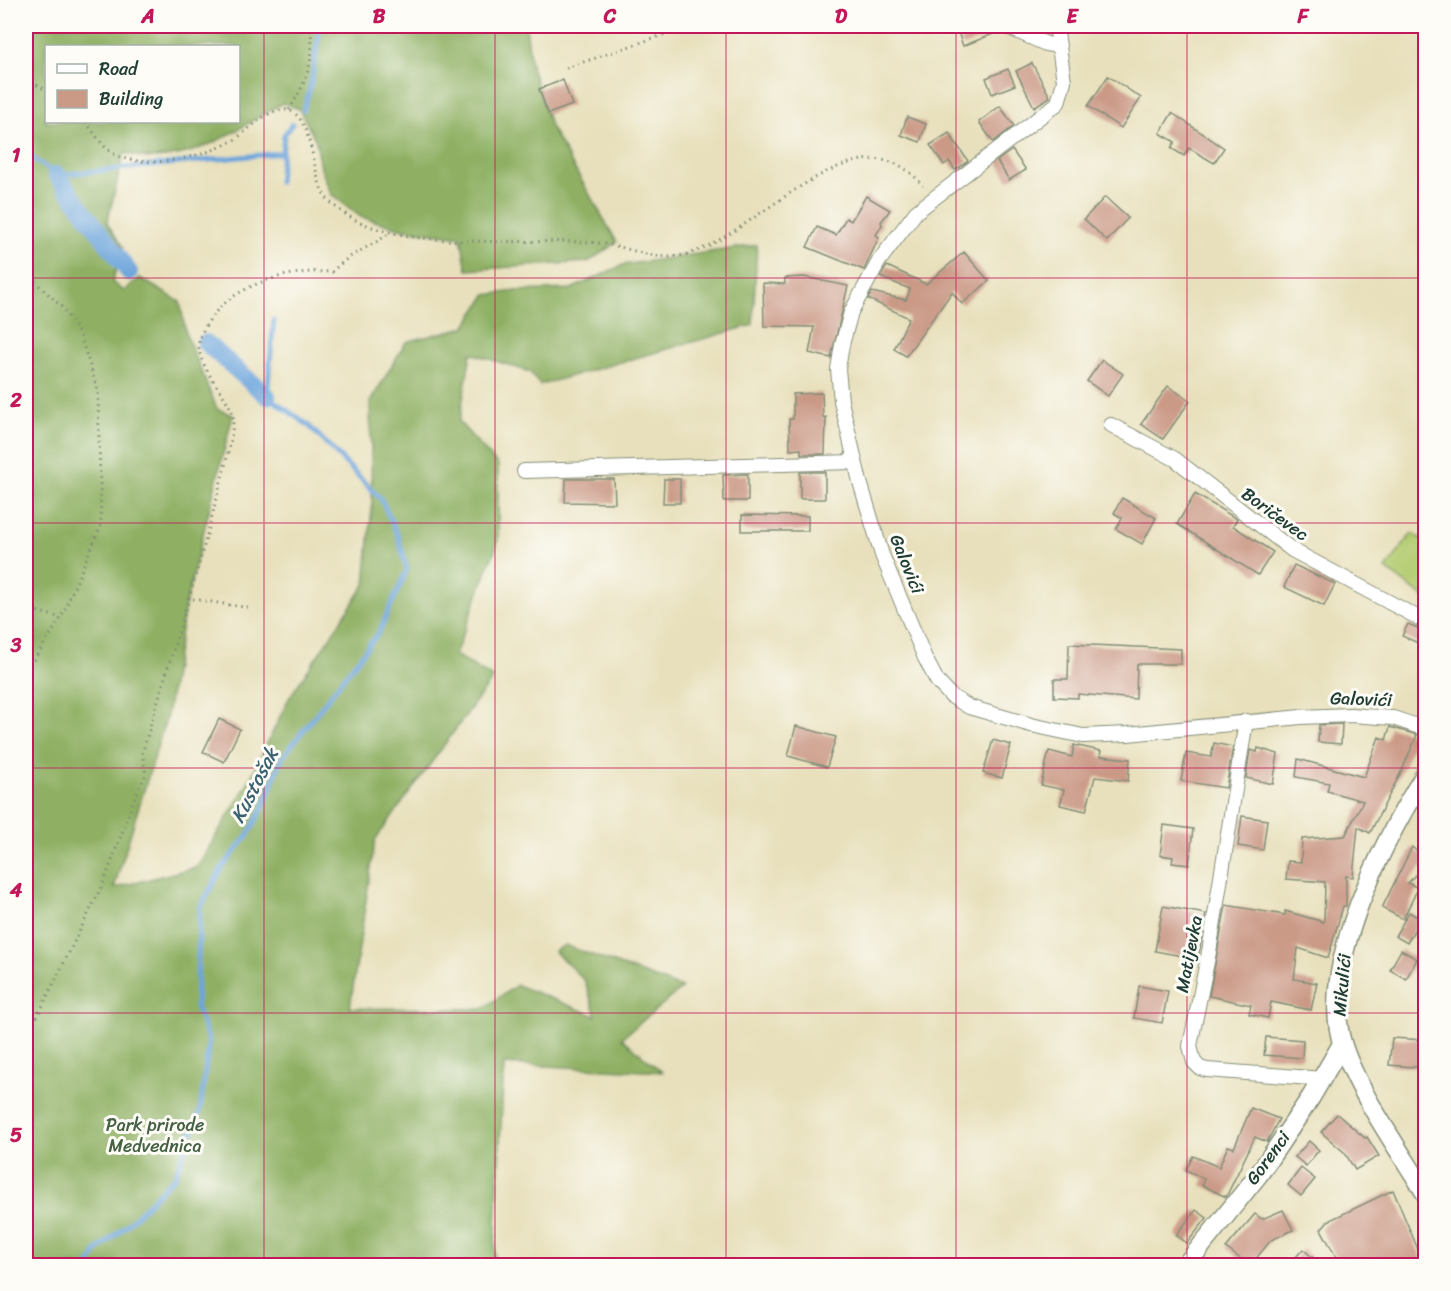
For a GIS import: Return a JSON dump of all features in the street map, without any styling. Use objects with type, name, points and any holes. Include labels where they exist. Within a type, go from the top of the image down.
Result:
[{"type":"street","points":[[1005,26],[1046,44],[1058,46]]},
{"type":"street","name":"Galovići","points":[[1056,26],[1064,81],[1058,103],[932,197],[910,218],[885,250],[848,322],[839,358],[838,379],[854,462],[876,537],[925,658],[943,689],[959,702],[983,712],[1083,736],[1128,734],[1314,716],[1379,716],[1405,720],[1425,729]]},
{"type":"street","name":"Boričevec","points":[[1111,425],[1175,459],[1292,550],[1425,622]]},
{"type":"street","points":[[524,471],[854,462]]},
{"type":"street","name":"Matijevka","points":[[1246,721],[1211,941],[1191,1038],[1191,1056],[1200,1068],[1207,1070],[1323,1079]]},
{"type":"street","name":"Mikulići","points":[[1425,773],[1385,846],[1350,928],[1337,1000],[1342,1044],[1351,1068],[1425,1194]]},
{"type":"street","name":"Gorenci","points":[[1185,1266],[1259,1174],[1323,1079],[1342,1044]]},
{"type":"path","points":[[289,111],[308,76],[312,49],[310,26]]},
{"type":"path","points":[[566,68],[689,26]]},
{"type":"path","points":[[26,79],[45,89]]},
{"type":"path","points":[[87,123],[107,150],[128,160],[146,163],[192,156],[221,147],[269,114],[289,111],[299,119],[309,140],[319,185],[330,202],[357,221],[393,232],[452,241],[595,243],[669,257],[706,248],[797,188],[857,161],[880,159],[897,163],[913,174],[932,197]]},
{"type":"path","points":[[26,1039],[105,880],[133,802],[146,774],[142,754],[216,499],[233,415],[202,359],[200,337],[212,316],[229,301],[254,285],[280,275],[312,270],[333,272],[347,256],[375,245],[393,232]]},
{"type":"path","points":[[26,273],[63,308],[80,335],[98,391],[101,525],[61,618],[26,672]]},
{"type":"path","points":[[188,598],[249,608]]},
{"type":"path","points":[[26,608],[61,618]]},
{"type":"green space","name":"Park prirode Medvednica","points":[[26,26],[526,26],[531,67],[551,128],[617,242],[588,262],[467,270],[461,237],[403,229],[361,217],[331,194],[321,168],[316,141],[299,109],[283,103],[220,139],[188,152],[151,158],[124,153],[107,223],[123,247],[112,282],[124,291],[140,278],[180,302],[186,334],[217,409],[233,415],[185,606],[167,715],[114,888],[197,867],[247,785],[289,698],[365,585],[372,506],[370,402],[406,342],[465,327],[486,295],[516,291],[571,289],[623,265],[757,245],[753,325],[540,385],[530,372],[471,353],[459,422],[498,465],[498,542],[455,655],[493,678],[375,840],[350,1008],[482,1009],[517,985],[596,1016],[585,981],[554,951],[565,945],[682,988],[622,1038],[662,1072],[504,1064],[494,1265],[26,1265]]},
{"type":"green space","points":[[1412,533],[1425,542],[1425,598],[1386,569]]},
{"type":"building","points":[[968,26],[996,26],[998,32],[963,46],[957,29]]},
{"type":"building","points":[[1032,63],[1050,97],[1034,107],[1016,71]]},
{"type":"building","points":[[1008,69],[1015,85],[992,94],[986,78]]},
{"type":"building","points":[[1108,76],[1141,98],[1121,128],[1088,106]]},
{"type":"building","points":[[563,80],[572,105],[548,114],[539,89]]},
{"type":"building","points":[[1000,106],[1014,126],[993,142],[979,122]]},
{"type":"building","points":[[1172,113],[1224,148],[1214,163],[1189,148],[1184,156],[1171,148],[1175,142],[1160,133]]},
{"type":"building","points":[[907,117],[926,124],[920,142],[901,135]]},
{"type":"building","points":[[949,133],[968,161],[955,170],[949,161],[944,165],[930,145]]},
{"type":"building","points":[[1012,150],[1026,170],[1009,180],[997,161]]},
{"type":"building","points":[[866,196],[890,210],[881,222],[882,225],[876,235],[879,237],[864,270],[807,247],[817,227],[836,235],[846,218],[851,221]]},
{"type":"building","points":[[1105,197],[1128,218],[1107,241],[1084,219]]},
{"type":"building","points":[[964,252],[989,281],[962,304],[952,292],[906,356],[894,349],[909,318],[868,299],[872,292],[906,300],[910,289],[880,277],[887,266],[926,284]]},
{"type":"building","points":[[804,277],[848,286],[831,358],[809,353],[814,327],[764,326],[763,283],[785,284],[785,278]]},
{"type":"building","points":[[1102,360],[1123,374],[1108,396],[1087,381]]},
{"type":"building","points":[[1168,386],[1190,401],[1163,439],[1141,424]]},
{"type":"building","points":[[822,393],[823,418],[826,417],[825,454],[801,454],[801,449],[790,450],[789,419],[793,419],[793,394]]},
{"type":"building","points":[[800,472],[825,472],[825,499],[800,499]]},
{"type":"building","points":[[748,474],[748,501],[724,501],[723,475]]},
{"type":"building","points":[[566,479],[614,479],[615,503],[565,502]]},
{"type":"building","points":[[664,479],[680,479],[680,503],[663,503]]},
{"type":"building","points":[[1195,494],[1237,519],[1233,526],[1273,552],[1258,575],[1177,524]]},
{"type":"building","points":[[1122,498],[1156,518],[1142,544],[1116,529],[1122,518],[1114,513]]},
{"type":"building","points":[[742,515],[808,516],[808,531],[742,531]]},
{"type":"building","points":[[1294,565],[1335,584],[1324,606],[1284,587]]},
{"type":"building","points":[[1408,624],[1425,631],[1425,646],[1402,636]]},
{"type":"building","points":[[1069,644],[1181,649],[1181,664],[1137,664],[1136,699],[1078,694],[1078,698],[1054,697],[1054,679],[1068,679]]},
{"type":"building","points":[[219,719],[240,729],[224,762],[203,752]]},
{"type":"building","points":[[1342,724],[1341,744],[1318,742],[1319,725]]},
{"type":"building","points":[[796,726],[836,737],[827,767],[788,756]]},
{"type":"building","points":[[1390,727],[1417,735],[1370,833],[1358,827],[1353,877],[1346,876],[1346,906],[1343,906],[1328,958],[1298,948],[1294,979],[1317,983],[1311,1010],[1271,1002],[1268,1018],[1249,1014],[1251,1005],[1209,996],[1226,905],[1285,915],[1285,911],[1324,922],[1325,882],[1286,879],[1288,861],[1301,862],[1302,839],[1345,836],[1363,801],[1327,791],[1329,783],[1296,777],[1298,759],[1364,777],[1379,737],[1386,740]]},
{"type":"building","points":[[993,740],[1011,745],[1002,778],[983,773]]},
{"type":"building","points":[[1214,743],[1233,747],[1226,788],[1181,781],[1186,753],[1211,757]]},
{"type":"building","points":[[1074,745],[1101,751],[1100,756],[1130,759],[1128,781],[1095,777],[1086,811],[1060,805],[1064,790],[1041,785],[1049,751],[1072,757]]},
{"type":"building","points":[[1258,748],[1278,754],[1273,784],[1246,778],[1250,750],[1257,752]]},
{"type":"building","points":[[1242,816],[1267,820],[1263,850],[1238,846]]},
{"type":"building","points":[[1164,825],[1193,829],[1189,865],[1172,863],[1173,857],[1160,855]]},
{"type":"building","points":[[1412,847],[1425,859],[1425,864],[1408,883],[1418,888],[1403,919],[1382,908]]},
{"type":"building","points":[[1163,906],[1206,914],[1198,959],[1155,951]]},
{"type":"building","points":[[1409,912],[1421,919],[1407,943],[1395,936]]},
{"type":"building","points":[[1401,950],[1417,959],[1406,979],[1390,970]]},
{"type":"building","points":[[1139,986],[1168,991],[1162,1023],[1134,1018]]},
{"type":"building","points":[[1266,1037],[1303,1040],[1302,1058],[1264,1055]]},
{"type":"building","points":[[1392,1038],[1425,1040],[1425,1068],[1389,1065]]},
{"type":"building","points":[[1251,1108],[1279,1119],[1267,1142],[1255,1137],[1226,1197],[1202,1185],[1204,1179],[1186,1170],[1193,1156],[1219,1167],[1228,1146],[1234,1148]]},
{"type":"building","points":[[1337,1114],[1365,1138],[1367,1137],[1379,1156],[1355,1170],[1345,1153],[1321,1132]]},
{"type":"building","points":[[1309,1141],[1319,1150],[1306,1166],[1295,1157]]},
{"type":"building","points":[[1301,1168],[1315,1179],[1301,1196],[1288,1185]]},
{"type":"building","points":[[1393,1190],[1425,1266],[1341,1266],[1321,1229],[1328,1221]]},
{"type":"building","points":[[1196,1210],[1207,1218],[1187,1243],[1176,1235]]},
{"type":"building","points":[[1283,1210],[1293,1230],[1271,1240],[1250,1266],[1226,1248],[1255,1214],[1262,1219]]},
{"type":"building","points":[[1303,1249],[1322,1266],[1288,1266]]},
{"type":"waterway","name":"Kustošak","points":[[303,110],[321,26]]},
{"type":"waterway","name":"Kustošak","points":[[279,182],[284,135],[292,124]]},
{"type":"waterway","points":[[26,154],[57,175],[281,153]]},
{"type":"waterway","points":[[57,175],[129,272]]},
{"type":"waterway","name":"Kustošak","points":[[89,1266],[96,1252],[128,1224],[175,1176],[200,1111],[209,1041],[196,1006],[200,908],[222,868],[248,835],[263,808],[282,758],[379,632],[407,570],[398,536],[381,499],[308,425],[267,396],[274,320]]},
{"type":"waterway","points":[[206,343],[267,396]]}]
